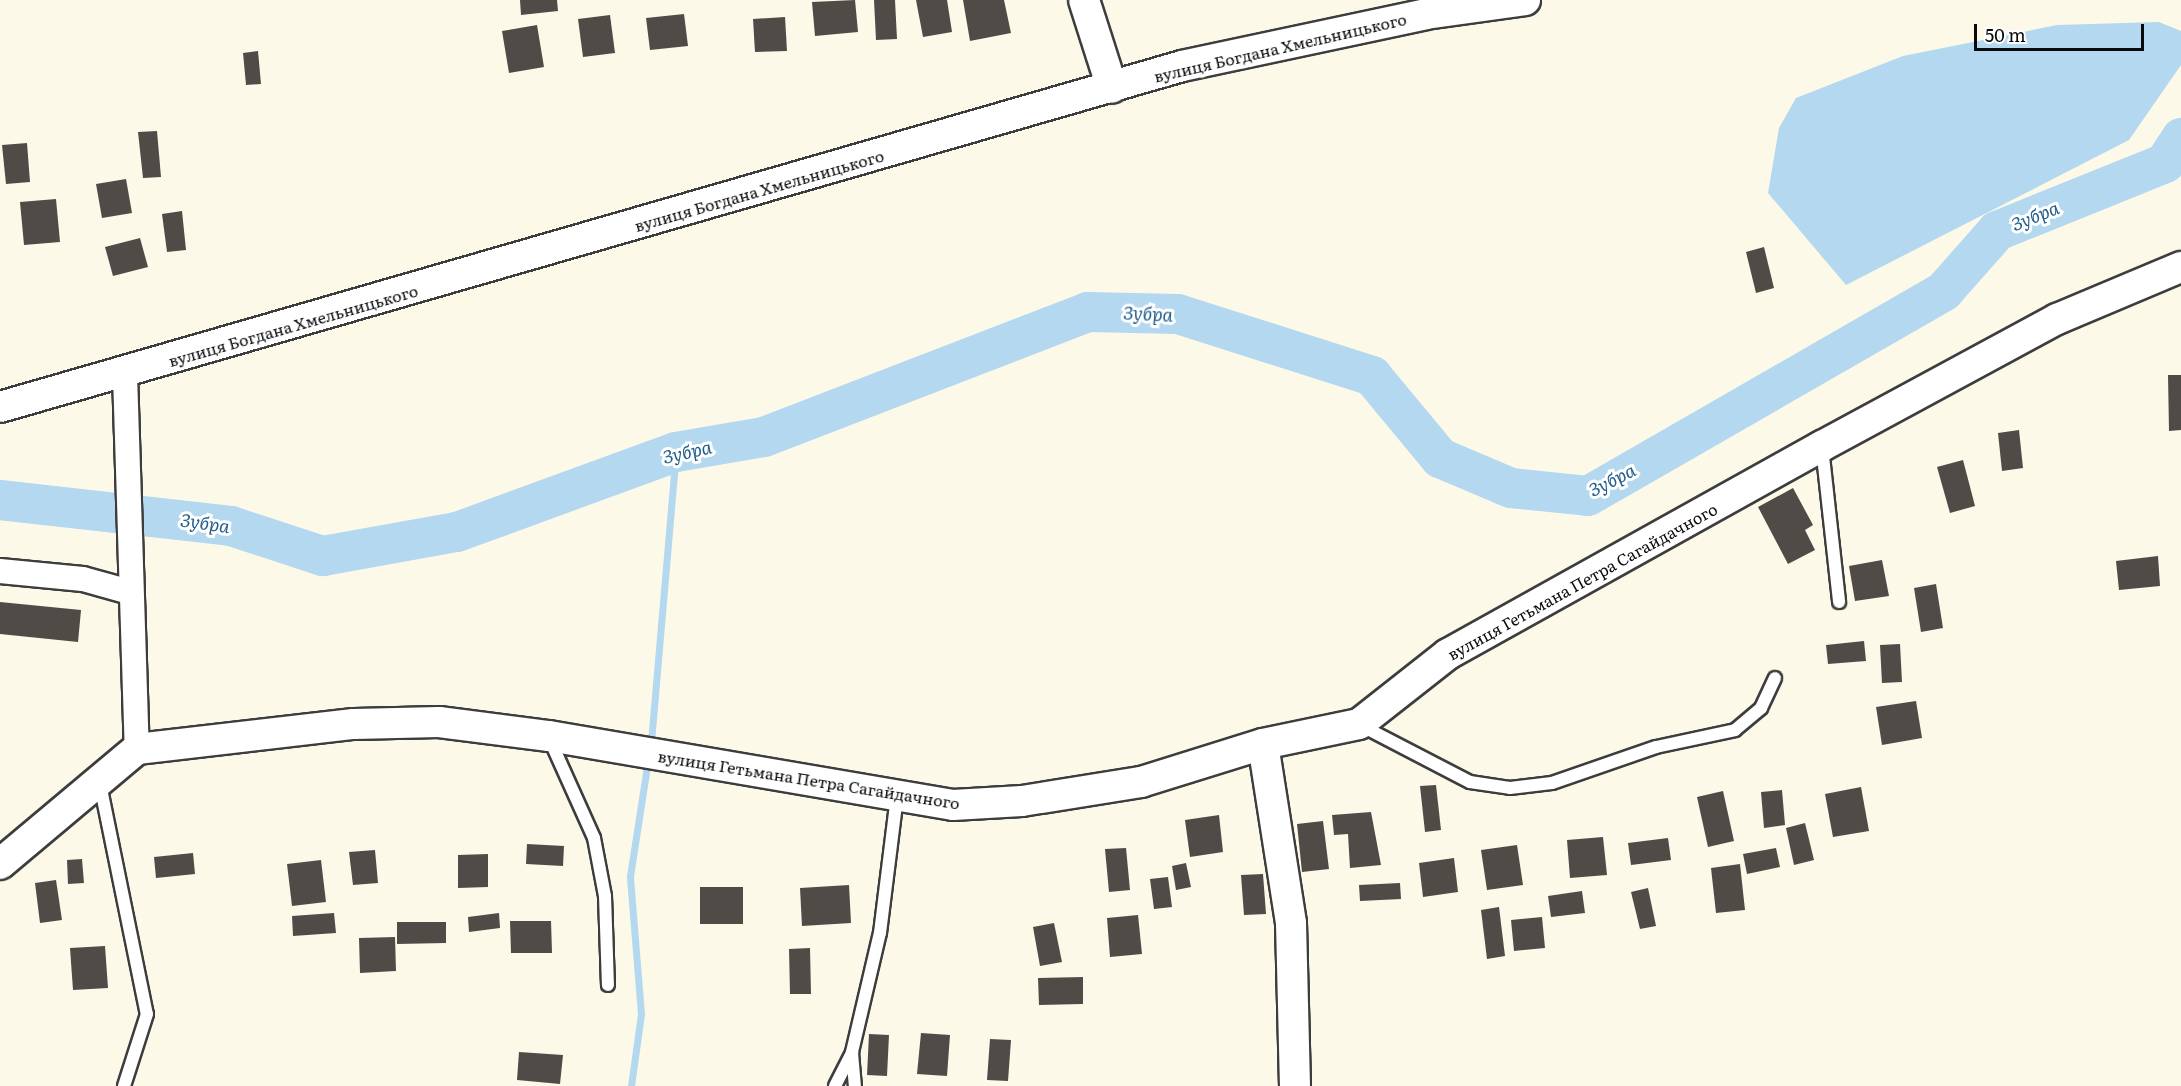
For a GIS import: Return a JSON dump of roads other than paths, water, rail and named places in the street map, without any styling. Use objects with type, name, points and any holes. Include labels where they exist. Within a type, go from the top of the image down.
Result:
[{"type":"street","points":[[1084,0],[1112,88]]},
{"type":"street","name":"вулиця Богдана Хмельницького","points":[[0,407],[125,374],[1182,66],[1426,14],[1525,0]]},
{"type":"street","name":"вулиця Гетьмана Петра Сагайдачного","points":[[137,749],[354,724],[439,722],[549,736],[953,805],[1022,801],[1141,782],[1263,744],[1359,724],[1449,654],[1822,446],[2057,319],[2181,267]]},
{"type":"street","points":[[0,864],[137,749],[130,592],[132,539],[125,374]]},
{"type":"street","points":[[0,571],[83,579],[130,592]]},
{"type":"street","points":[[1263,744],[1291,923],[1295,1086]]},
{"type":"lane","points":[[1822,446],[1839,602]]},
{"type":"lane","points":[[1359,724],[1470,782],[1510,788],[1552,783],[1656,747],[1735,730],[1761,708],[1775,678]]},
{"type":"lane","points":[[549,736],[594,838],[605,896],[608,985]]},
{"type":"lane","points":[[99,781],[147,1014],[124,1086]]},
{"type":"lane","points":[[835,1086],[852,1052],[880,933],[897,795]]},
{"type":"lane","points":[[852,1052],[855,1086]]},
{"type":"water","points":[[2159,22],[2181,31],[2181,65],[2129,140],[1846,285],[1768,193],[1779,128],[1796,98],[1903,56],[2057,25]]},
{"type":"waterway","name":"Зубра","points":[[0,500],[231,526],[323,556],[457,532],[676,452],[764,437],[1088,312],[1178,314],[1372,376],[1440,458],[1511,488],[1588,496],[1944,291],[1997,231],[2165,163],[2181,138]]},
{"type":"waterway","points":[[651,742],[676,452]]},
{"type":"waterway","points":[[631,1086],[641,1014],[630,876],[648,760]]}]
